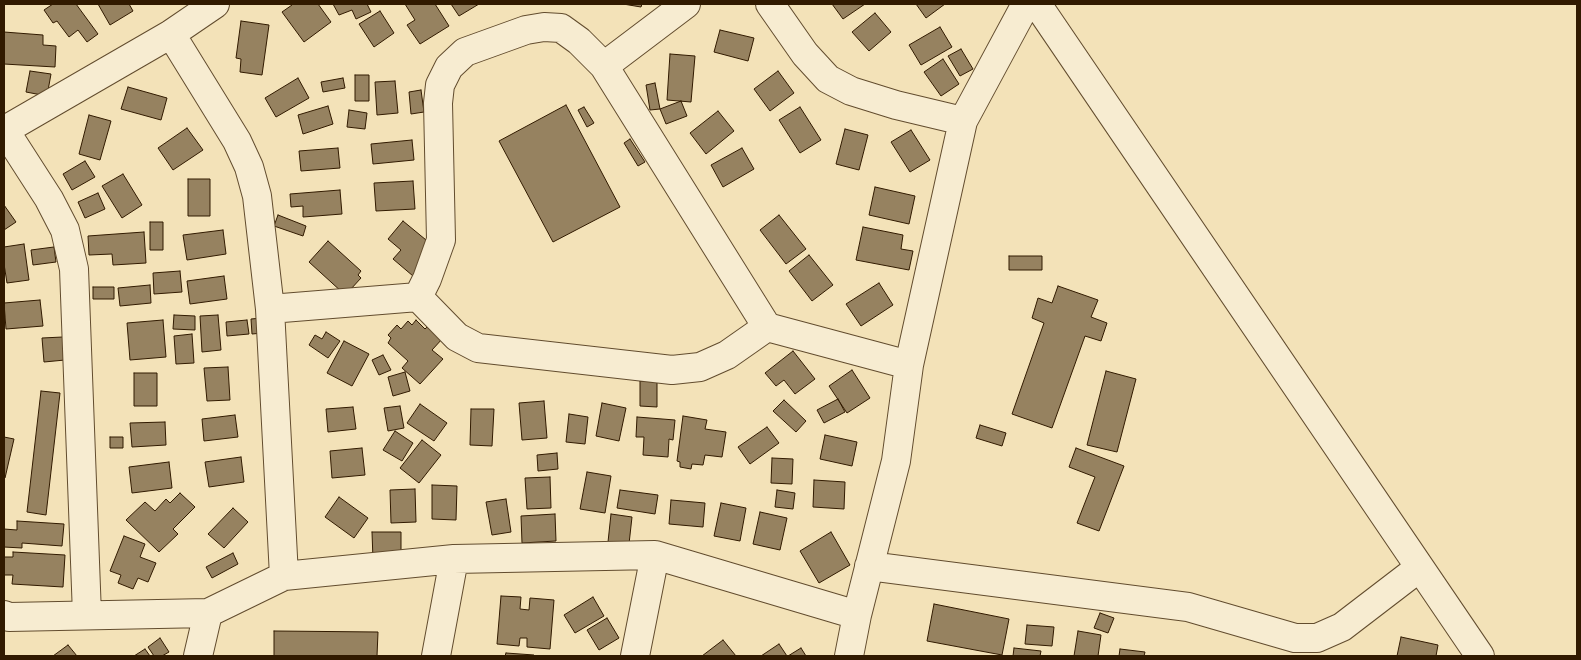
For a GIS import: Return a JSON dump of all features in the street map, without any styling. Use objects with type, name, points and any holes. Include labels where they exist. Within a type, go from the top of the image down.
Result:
[{"type":"street","points":[[86,615],[74,269],[64,230],[49,199],[4,129],[171,34],[215,4]]},
{"type":"street","points":[[604,66],[686,4]]},
{"type":"street","points":[[770,4],[805,54],[828,79],[851,91],[896,105],[963,120]]},
{"type":"street","points":[[849,656],[857,615],[896,460],[909,365],[963,120],[1026,4]]},
{"type":"street","points":[[1036,4],[1480,656]]},
{"type":"street","points":[[418,297],[427,279],[441,240],[438,104],[440,85],[449,67],[465,52],[526,30],[544,26],[561,28],[579,41],[604,66],[766,327],[909,365]]},
{"type":"street","points":[[171,34],[237,141],[249,166],[257,196],[270,309],[284,576]]},
{"type":"street","points":[[270,309],[418,297],[458,337],[478,348],[672,370],[700,366],[727,354],[766,327]]},
{"type":"street","points":[[6,624],[86,615],[208,613],[284,576],[454,559],[654,555],[857,615]]},
{"type":"street","points":[[635,656],[654,555]]},
{"type":"street","points":[[436,656],[454,559]]},
{"type":"street","points":[[869,566],[1188,607],[1295,638],[1317,638],[1342,627],[1419,568]]},
{"type":"street","points":[[198,656],[208,613]]},
{"type":"building","points":[[53,4],[76,4],[98,34],[87,42],[78,30],[69,37],[57,21],[53,23],[44,10]]},
{"type":"building","points":[[98,4],[129,4],[133,11],[110,25]]},
{"type":"building","points":[[291,4],[318,4],[331,22],[304,42],[282,12]]},
{"type":"building","points":[[333,4],[367,4],[371,12],[356,19],[352,10],[339,15]]},
{"type":"building","points":[[405,4],[435,4],[449,26],[420,44],[407,25],[415,20]]},
{"type":"building","points":[[451,4],[479,4],[459,16]]},
{"type":"building","points":[[623,4],[642,4],[641,7]]},
{"type":"building","points":[[832,4],[865,4],[843,19]]},
{"type":"building","points":[[916,4],[945,4],[926,18]]},
{"type":"building","points":[[380,11],[394,33],[374,47],[359,24]]},
{"type":"building","points":[[875,13],[891,32],[869,51],[852,32]]},
{"type":"building","points":[[241,21],[269,25],[262,75],[240,72],[241,59],[236,58]]},
{"type":"building","points":[[940,27],[952,47],[921,65],[909,45]]},
{"type":"building","points":[[720,30],[754,38],[748,61],[714,52]]},
{"type":"building","points":[[4,32],[43,35],[43,45],[56,46],[55,67],[4,64]]},
{"type":"building","points":[[961,49],[973,69],[960,76],[948,56]]},
{"type":"building","points":[[670,54],[695,56],[691,102],[667,100]]},
{"type":"building","points":[[943,59],[959,84],[941,96],[924,72]]},
{"type":"building","points":[[30,71],[51,74],[47,96],[26,92]]},
{"type":"building","points":[[778,71],[794,93],[770,111],[754,89]]},
{"type":"building","points":[[355,75],[369,75],[369,101],[355,101]]},
{"type":"building","points":[[298,78],[309,98],[276,117],[265,98]]},
{"type":"building","points":[[343,78],[345,88],[323,92],[321,82]]},
{"type":"building","points":[[395,81],[398,113],[377,115],[375,82]]},
{"type":"building","points":[[655,83],[660,109],[650,110],[646,85]]},
{"type":"building","points":[[128,87],[167,98],[161,120],[121,109]]},
{"type":"building","points":[[421,90],[424,112],[411,114],[409,92]]},
{"type":"building","points":[[681,101],[687,116],[666,124],[660,109]]},
{"type":"building","points":[[566,105],[620,207],[553,242],[499,141]]},
{"type":"building","points":[[328,106],[333,124],[303,134],[298,115]]},
{"type":"building","points":[[584,107],[594,123],[587,127],[578,110]]},
{"type":"building","points":[[800,107],[821,140],[800,153],[779,120]]},
{"type":"building","points":[[349,110],[367,113],[365,129],[347,127]]},
{"type":"building","points":[[718,111],[734,131],[706,154],[690,133]]},
{"type":"building","points":[[89,115],[111,121],[100,160],[79,154]]},
{"type":"building","points":[[187,128],[203,150],[173,170],[158,148]]},
{"type":"building","points":[[845,129],[868,135],[859,170],[836,164]]},
{"type":"building","points":[[911,130],[930,160],[910,172],[891,142]]},
{"type":"building","points":[[630,139],[645,162],[638,166],[624,143]]},
{"type":"building","points":[[412,140],[414,160],[373,164],[371,144]]},
{"type":"building","points":[[338,148],[340,168],[301,171],[299,151]]},
{"type":"building","points":[[742,148],[754,169],[723,187],[711,165]]},
{"type":"building","points":[[85,161],[95,177],[72,190],[63,174]]},
{"type":"building","points":[[123,174],[142,205],[122,218],[102,186]]},
{"type":"building","points":[[188,179],[210,179],[210,216],[188,216]]},
{"type":"building","points":[[413,181],[415,209],[376,211],[374,183]]},
{"type":"building","points":[[875,187],[915,196],[909,224],[869,215]]},
{"type":"building","points":[[340,190],[342,214],[303,217],[303,206],[291,207],[290,194]]},
{"type":"building","points":[[98,193],[105,209],[85,218],[78,202]]},
{"type":"building","points":[[4,205],[16,222],[4,230]]},
{"type":"building","points":[[278,215],[306,226],[303,236],[274,226]]},
{"type":"building","points":[[779,215],[806,249],[786,264],[760,230]]},
{"type":"building","points":[[403,221],[437,249],[413,276],[393,259],[401,250],[388,239]]},
{"type":"building","points":[[150,222],[163,222],[163,250],[150,250]]},
{"type":"building","points":[[863,227],[903,235],[901,249],[913,251],[909,270],[856,260]]},
{"type":"building","points":[[223,230],[226,254],[187,260],[183,235]]},
{"type":"building","points":[[144,232],[146,263],[113,265],[112,254],[89,255],[88,236]]},
{"type":"building","points":[[328,241],[361,271],[358,275],[361,278],[350,290],[348,288],[343,293],[309,262]]},
{"type":"building","points":[[24,244],[29,280],[7,283],[4,247]]},
{"type":"building","points":[[54,247],[56,262],[33,265],[31,250]]},
{"type":"building","points":[[809,255],[833,285],[812,301],[789,271]]},
{"type":"building","points":[[1009,256],[1042,256],[1042,270],[1009,270]]},
{"type":"building","points":[[180,271],[182,292],[154,294],[153,273]]},
{"type":"building","points":[[224,276],[227,299],[190,304],[187,281]]},
{"type":"building","points":[[879,283],[893,305],[861,326],[846,304]]},
{"type":"building","points":[[150,285],[151,303],[120,306],[118,288]]},
{"type":"building","points":[[1058,286],[1098,300],[1091,317],[1107,323],[1101,341],[1085,336],[1052,428],[1012,414],[1044,323],[1032,318],[1038,298],[1052,303]]},
{"type":"building","points":[[93,287],[114,287],[114,299],[93,299]]},
{"type":"building","points":[[40,300],[43,326],[6,329],[4,303]]},
{"type":"building","points":[[174,315],[195,316],[195,330],[173,329]]},
{"type":"building","points":[[218,315],[221,350],[202,352],[200,316]]},
{"type":"building","points":[[262,318],[263,333],[252,334],[251,319]]},
{"type":"building","points":[[163,320],[166,357],[130,360],[127,323]]},
{"type":"building","points":[[247,320],[249,334],[227,336],[226,322]]},
{"type":"building","points":[[416,320],[425,329],[429,325],[443,338],[432,350],[443,359],[420,384],[402,368],[408,361],[388,343],[391,338],[388,335],[397,325],[401,329],[408,321],[412,325]]},
{"type":"building","points":[[326,332],[340,341],[328,358],[309,345],[315,335],[322,339]]},
{"type":"building","points":[[192,334],[194,363],[176,364],[174,336]]},
{"type":"building","points":[[63,337],[65,360],[44,362],[42,338]]},
{"type":"building","points":[[344,341],[369,354],[352,386],[327,373]]},
{"type":"building","points":[[793,351],[815,379],[795,394],[784,380],[776,386],[765,373]]},
{"type":"building","points":[[383,355],[391,370],[379,375],[372,360]]},
{"type":"building","points":[[228,367],[230,400],[207,401],[204,368]]},
{"type":"building","points":[[852,370],[870,398],[847,413],[829,386]]},
{"type":"building","points":[[1106,371],[1136,379],[1117,452],[1087,445]]},
{"type":"building","points":[[405,372],[410,391],[393,396],[388,377]]},
{"type":"building","points":[[134,373],[157,373],[157,406],[134,406]]},
{"type":"building","points":[[640,381],[657,382],[657,407],[640,406]]},
{"type":"building","points":[[41,391],[60,393],[46,515],[27,512]]},
{"type":"building","points":[[838,399],[845,412],[824,423],[817,410]]},
{"type":"building","points":[[784,400],[806,421],[796,432],[773,411]]},
{"type":"building","points":[[544,401],[547,438],[522,440],[519,403]]},
{"type":"building","points":[[602,403],[626,408],[619,441],[596,436]]},
{"type":"building","points":[[420,404],[447,423],[434,441],[407,423]]},
{"type":"building","points":[[400,406],[404,428],[388,431],[384,408]]},
{"type":"building","points":[[353,407],[356,429],[328,432],[326,409]]},
{"type":"building","points":[[471,409],[494,409],[492,446],[470,445]]},
{"type":"building","points":[[569,414],[588,417],[585,444],[566,442]]},
{"type":"building","points":[[235,415],[238,437],[204,441],[202,419]]},
{"type":"building","points":[[683,416],[707,420],[705,429],[726,432],[722,457],[705,455],[703,465],[692,464],[691,469],[680,467],[680,462],[677,461]]},
{"type":"building","points":[[637,417],[675,420],[673,440],[669,439],[668,457],[643,455],[644,437],[636,437]]},
{"type":"building","points":[[165,422],[166,445],[132,447],[130,423]]},
{"type":"building","points":[[980,425],[1006,433],[1002,446],[976,438]]},
{"type":"building","points":[[767,427],[779,443],[750,464],[738,447]]},
{"type":"building","points":[[395,431],[413,443],[402,461],[383,450]]},
{"type":"building","points":[[825,435],[857,442],[852,466],[820,459]]},
{"type":"building","points":[[4,437],[14,439],[5,478],[4,477]]},
{"type":"building","points":[[110,437],[123,437],[123,448],[110,448]]},
{"type":"building","points":[[422,440],[441,455],[419,483],[400,468]]},
{"type":"building","points":[[362,448],[365,475],[332,478],[330,451]]},
{"type":"building","points":[[1076,448],[1124,466],[1099,531],[1077,523],[1095,477],[1069,467]]},
{"type":"building","points":[[557,453],[558,469],[538,471],[537,455]]},
{"type":"building","points":[[241,457],[244,482],[209,487],[205,462]]},
{"type":"building","points":[[772,458],[793,459],[792,484],[771,483]]},
{"type":"building","points":[[169,462],[172,488],[132,493],[129,467]]},
{"type":"building","points":[[587,472],[611,476],[605,513],[580,509]]},
{"type":"building","points":[[550,477],[551,508],[527,509],[525,478]]},
{"type":"building","points":[[814,480],[845,482],[844,509],[813,507]]},
{"type":"building","points":[[432,485],[457,486],[456,520],[432,519]]},
{"type":"building","points":[[415,489],[416,522],[391,523],[390,490]]},
{"type":"building","points":[[620,490],[658,495],[655,514],[617,508]]},
{"type":"building","points":[[777,490],[795,493],[793,509],[775,507]]},
{"type":"building","points":[[180,493],[195,507],[173,529],[178,534],[159,552],[126,520],[145,502],[155,511],[166,499],[170,503]]},
{"type":"building","points":[[339,497],[368,518],[354,538],[325,517]]},
{"type":"building","points":[[506,499],[511,532],[492,535],[486,502]]},
{"type":"building","points":[[671,500],[705,503],[703,527],[669,524]]},
{"type":"building","points":[[721,503],[746,508],[740,541],[714,536]]},
{"type":"building","points":[[233,508],[248,522],[224,548],[208,534]]},
{"type":"building","points":[[760,512],[787,518],[780,550],[753,544]]},
{"type":"building","points":[[555,514],[556,541],[522,543],[521,516]]},
{"type":"building","points":[[611,514],[632,517],[629,544],[608,542]]},
{"type":"building","points":[[17,521],[64,524],[62,546],[22,543],[22,548],[4,547],[4,529],[17,530]]},
{"type":"building","points":[[372,532],[401,532],[401,559],[373,560]]},
{"type":"building","points":[[831,532],[850,565],[819,583],[800,551]]},
{"type":"building","points":[[124,536],[145,544],[140,557],[156,563],[148,582],[138,578],[133,589],[118,583],[121,575],[110,571]]},
{"type":"building","points":[[13,552],[65,555],[63,587],[12,584],[13,575],[4,575],[4,557],[13,557]]},
{"type":"building","points":[[233,553],[238,564],[212,578],[206,567]]},
{"type":"building","points":[[501,596],[521,597],[520,609],[529,610],[530,598],[554,600],[550,649],[527,647],[527,638],[520,638],[519,646],[497,644]]},
{"type":"building","points":[[593,597],[604,616],[575,633],[564,615]]},
{"type":"building","points":[[934,604],[1009,619],[1002,655],[927,641]]},
{"type":"building","points":[[1100,613],[1114,618],[1108,633],[1094,628]]},
{"type":"building","points":[[607,618],[619,638],[599,650],[587,630]]},
{"type":"building","points":[[1027,625],[1054,627],[1052,646],[1025,644]]},
{"type":"building","points":[[274,631],[378,632],[377,656],[274,656]]},
{"type":"building","points":[[1078,631],[1101,635],[1098,656],[1074,656]]},
{"type":"building","points":[[1401,637],[1438,645],[1436,656],[1397,656]]},
{"type":"building","points":[[160,638],[169,652],[162,656],[154,656],[148,647]]},
{"type":"building","points":[[723,640],[736,656],[702,656]]},
{"type":"building","points":[[779,644],[787,656],[761,656]]},
{"type":"building","points":[[68,645],[77,656],[53,656]]},
{"type":"building","points":[[801,648],[806,656],[788,656]]},
{"type":"building","points":[[1014,648],[1041,651],[1040,656],[1013,656]]},
{"type":"building","points":[[145,649],[150,656],[134,656]]},
{"type":"building","points":[[1120,649],[1145,652],[1144,656],[1119,656]]},
{"type":"building","points":[[506,653],[534,655],[534,656],[505,656]]}]
